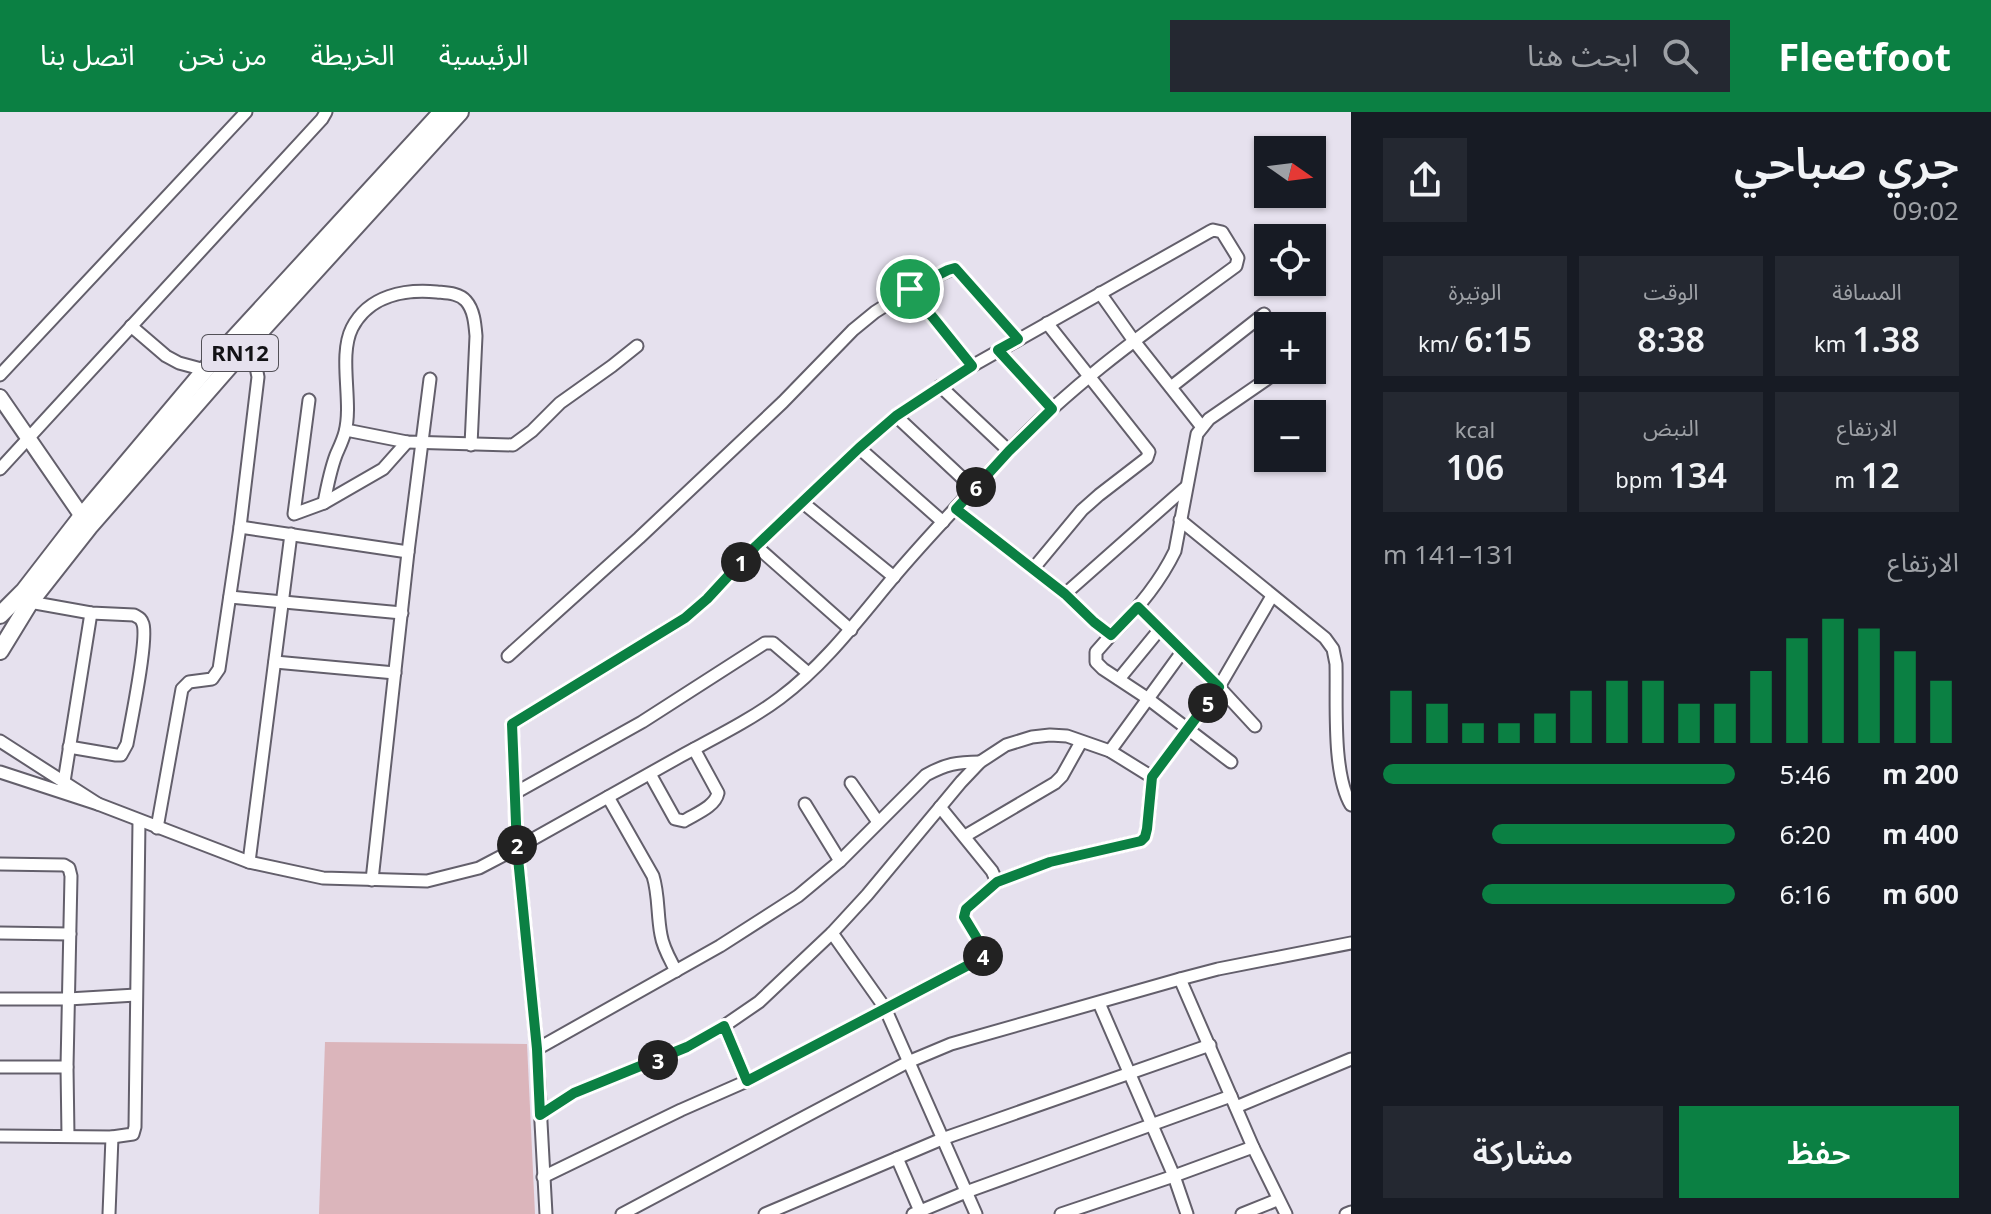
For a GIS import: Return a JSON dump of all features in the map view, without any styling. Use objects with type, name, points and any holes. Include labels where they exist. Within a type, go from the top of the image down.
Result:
[{"type":"main road","name":"RN12","points":[[86,521],[442,112]]},
{"type":"main road","name":"RN12","points":[[0,651],[23,601],[205,370],[243,340],[460,112]]},
{"type":"main road","name":"RN12","points":[[0,615],[23,601]]},
{"type":"street","points":[[0,375],[246,112]]},
{"type":"street","points":[[0,469],[326,112]]},
{"type":"street","points":[[0,741],[63,787],[139,821],[249,862],[323,878],[372,880],[427,881],[479,868],[517,848],[743,722],[780,698],[851,630],[943,522],[1052,409],[1134,341],[1236,266],[1238,258],[1222,232],[1209,232],[998,350],[896,416],[756,546],[685,618],[512,724],[517,848],[537,1049],[546,1214]]},
{"type":"street","points":[[508,656],[783,402],[853,330],[910,289],[955,268],[1018,339]]},
{"type":"street","points":[[910,289],[972,366]]},
{"type":"street","points":[[324,503],[331,471],[346,430],[347,347],[351,330],[362,314],[386,297],[417,290],[450,293],[464,298],[469,304],[474,320],[476,356],[471,445]]},
{"type":"street","points":[[1100,293],[1202,427]]},
{"type":"street","points":[[1171,387],[1254,322]]},
{"type":"street","points":[[1033,569],[1082,510],[1149,456],[1148,449],[1047,323]]},
{"type":"street","points":[[131,326],[166,356],[205,370]]},
{"type":"street","points":[[157,828],[182,689],[189,682],[212,679],[219,669],[258,377],[255,362],[243,340]]},
{"type":"street","points":[[346,430],[407,442],[513,445],[560,403],[637,346]]},
{"type":"street","points":[[998,350],[1052,409]]},
{"type":"street","points":[[372,880],[430,379]]},
{"type":"street","points":[[1231,762],[1096,662],[1096,652],[1138,607],[1175,551],[1197,434],[1209,419],[1260,384]]},
{"type":"street","points":[[940,386],[1009,451]]},
{"type":"street","points":[[0,397],[86,521]]},
{"type":"street","points":[[309,400],[294,514],[324,503],[383,469],[407,442]]},
{"type":"street","points":[[896,416],[974,489]]},
{"type":"street","points":[[859,448],[943,522]]},
{"type":"street","points":[[1065,594],[1187,486]]},
{"type":"street","points":[[802,502],[894,577]]},
{"type":"street","points":[[956,509],[1065,594],[1111,635]]},
{"type":"street","points":[[1180,520],[1325,638],[1333,649],[1339,765],[1351,805]]},
{"type":"street","points":[[240,527],[408,552]]},
{"type":"street","points":[[249,862],[291,534]]},
{"type":"street","points":[[756,546],[851,630]]},
{"type":"street","points":[[543,1177],[747,1081],[980,959],[984,950],[964,917],[966,909],[997,882],[1050,862],[1141,841],[1147,829],[1152,777],[1219,687],[1272,596]]},
{"type":"street","points":[[230,597],[402,613]]},
{"type":"street","points":[[23,601],[91,613],[134,615],[143,623],[127,744],[121,755],[69,747]]},
{"type":"street","points":[[1138,607],[1255,726]]},
{"type":"street","points":[[63,787],[91,613]]},
{"type":"street","points":[[1119,679],[1160,629]]},
{"type":"street","points":[[515,793],[631,729],[765,643],[773,643],[808,673]]},
{"type":"street","points":[[1110,751],[1182,652]]},
{"type":"street","points":[[275,662],[395,673]]},
{"type":"street","points":[[540,1115],[574,1093],[687,1047],[759,1002],[867,895],[980,762],[1006,745],[1032,737],[1067,736],[1110,751],[1152,777]]},
{"type":"street","points":[[965,836],[1055,783],[1081,742]]},
{"type":"street","points":[[650,774],[675,819],[684,821],[714,803],[718,797],[694,749]]},
{"type":"street","points":[[537,1049],[720,946],[798,896],[840,861],[926,775],[959,762],[980,762]]},
{"type":"street","points":[[0,772],[63,787]]},
{"type":"street","points":[[851,783],[878,822]]},
{"type":"street","points":[[608,797],[653,876],[661,934],[676,971]]},
{"type":"street","points":[[805,804],[840,861]]},
{"type":"street","points":[[940,807],[992,871],[997,882]]},
{"type":"street","points":[[0,1136],[112,1137],[133,1134],[139,821]]},
{"type":"street","points":[[0,864],[64,865],[69,868],[68,1136]]},
{"type":"street","points":[[0,933],[70,934]]},
{"type":"street","points":[[832,933],[885,1008],[976,1214]]},
{"type":"street","points":[[622,1214],[908,1062],[951,1044],[1231,966],[1351,943]]},
{"type":"street","points":[[1180,979],[1253,1147],[1286,1214]]},
{"type":"street","points":[[0,999],[136,995]]},
{"type":"street","points":[[1099,1003],[1174,1176],[1187,1214]]},
{"type":"street","points":[[724,1026],[747,1081]]},
{"type":"street","points":[[765,1214],[942,1139],[1210,1045]]},
{"type":"street","points":[[897,1158],[917,1212],[1152,1124],[1234,1102],[1351,1059]]},
{"type":"street","points":[[0,1067],[67,1067]]},
{"type":"street","points":[[109,1214],[112,1137]]},
{"type":"street","points":[[1061,1214],[1253,1147]]},
{"type":"street","points":[[1242,1214],[1277,1200]]},
{"type":"shaded area","points":[[325,1042],[527,1044],[535,1214],[319,1214]]},
{"type":"route","points":[[955,268],[1018,339],[998,350],[1052,409],[956,509],[1065,594],[1111,635],[1138,607],[1219,687],[1152,777],[1147,829],[1141,841],[1050,862],[997,882],[966,909],[964,917],[984,950],[980,959],[747,1081],[724,1026],[687,1047],[574,1093],[540,1115],[537,1049],[517,848],[512,724],[685,618],[859,448],[896,416],[972,366],[910,289],[955,268]]}]
